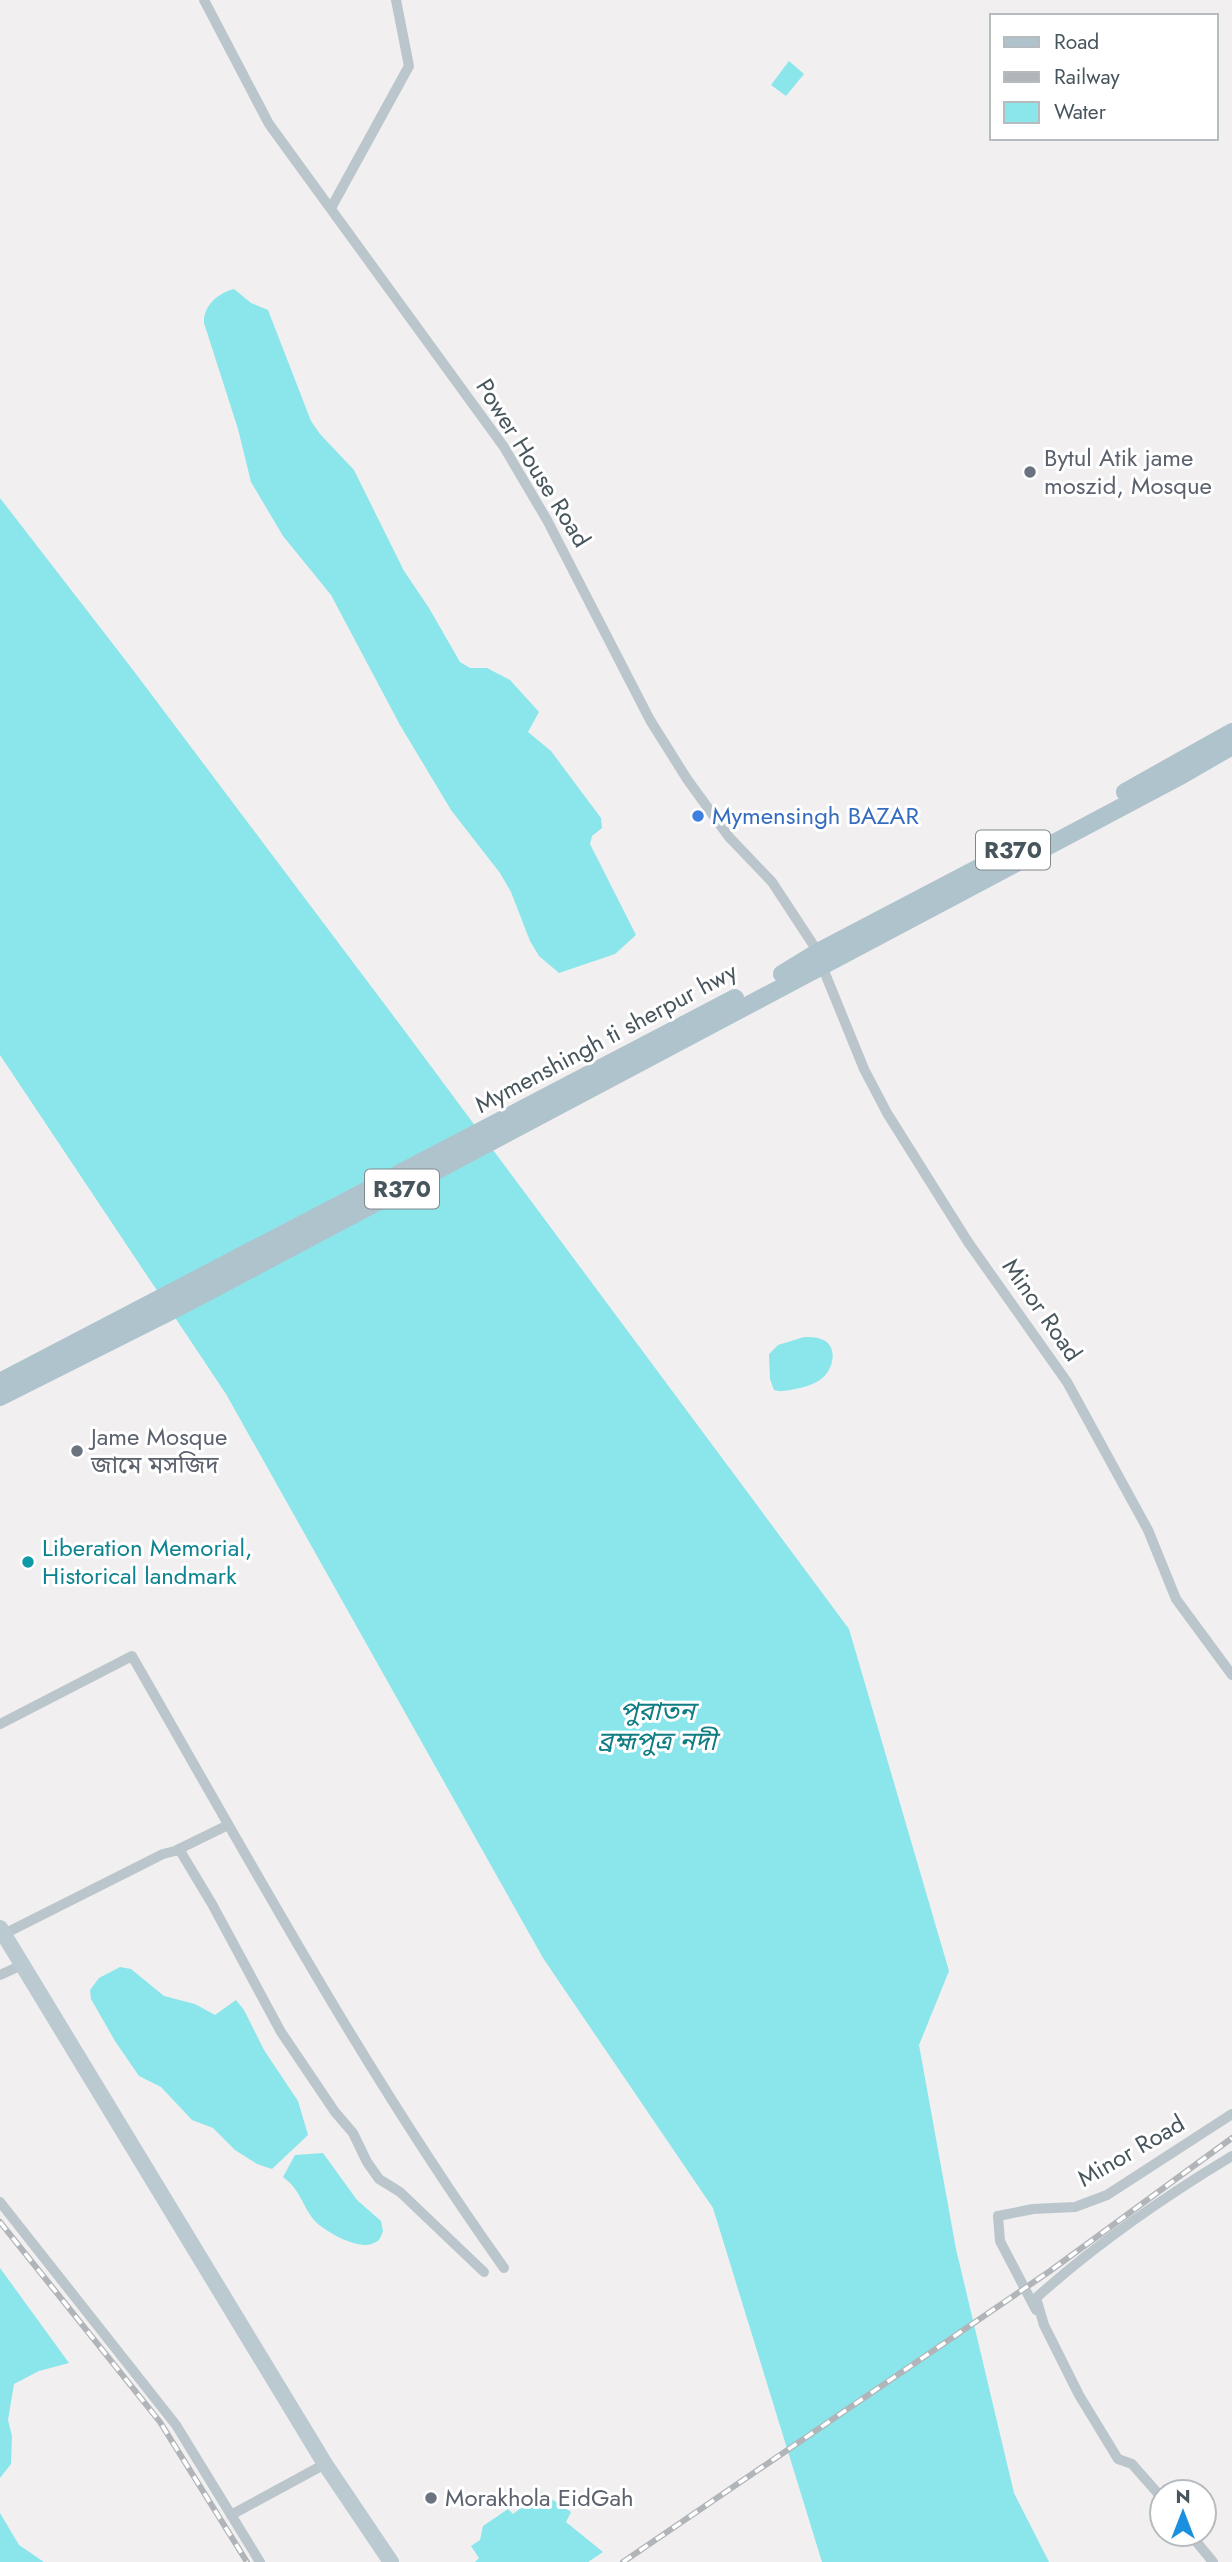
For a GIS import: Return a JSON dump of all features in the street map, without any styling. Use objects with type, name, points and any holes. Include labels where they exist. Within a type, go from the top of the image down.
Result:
[{"type":"main road","name":"Mymenshingh ti sherpur hwy","points":[[1,1392],[796,973],[1232,732]]},
{"type":"main road","name":"Mymenshingh ti sherpur hwy","points":[[820,959],[1018,860],[1232,746]]},
{"type":"main road","points":[[2,1931],[325,2463],[391,2562]]},
{"type":"street","name":"Power House Road","points":[[204,0],[269,124],[503,447],[547,520],[650,720],[687,779],[729,837],[772,882],[820,959]]},
{"type":"street","points":[[331,208],[409,66],[396,0]]},
{"type":"street","name":"Minor Road","points":[[820,959],[864,1069],[887,1113],[968,1242],[1067,1382],[1148,1530],[1176,1599],[1232,1675]]},
{"type":"street","points":[[0,1724],[132,1656],[368,2064],[456,2200],[504,2268]]},
{"type":"street","points":[[2,1931],[229,1825]]},
{"type":"street","points":[[179,1849],[212,1903],[281,2032],[334,2112],[354,2133],[367,2162],[379,2179],[400,2192],[484,2273]]},
{"type":"street","points":[[0,1975],[22,1965]]},
{"type":"street","name":"Minor Road","points":[[1044,2325],[1000,2241],[998,2216],[1033,2209],[1075,2207],[1107,2195],[1232,2114]]},
{"type":"street","points":[[1148,2482],[1132,2464],[1118,2459],[1079,2395],[1044,2325],[1036,2298],[1056,2280],[1191,2180],[1232,2155]]},
{"type":"street","points":[[0,2203],[176,2425],[260,2562]]},
{"type":"street","points":[[231,2515],[325,2463]]},
{"type":"street","points":[[1202,2548],[1213,2562]]},
{"type":"water","points":[[789,61],[804,74],[786,96],[771,85]]},
{"type":"water","points":[[234,289],[251,303],[268,310],[311,421],[354,470],[404,571],[460,662],[470,668],[487,668],[510,680],[539,712],[528,732],[551,751],[601,818],[602,828],[592,836],[590,844],[636,935],[615,954],[559,973],[539,956],[500,873],[451,810],[400,725],[331,595],[283,536],[251,482],[238,429],[204,323],[206,311],[213,301]]},
{"type":"water","name":"পুরাতন ব্রহ্মপুত্র নদী","points":[[0,498],[404,1030],[849,1629],[949,1971],[919,2045],[956,2249],[1014,2493],[1049,2562],[822,2562],[713,2208],[543,1958],[226,1394],[0,1055]]},
{"type":"water","points":[[804,1337],[815,1337],[827,1342],[833,1358],[829,1370],[821,1379],[810,1385],[785,1391],[774,1390],[770,1379],[769,1354],[778,1345]]},
{"type":"water","points":[[120,1967],[131,1969],[164,1996],[195,2004],[215,2015],[236,2000],[244,2010],[264,2050],[298,2101],[308,2135],[272,2169],[257,2164],[235,2150],[213,2128],[192,2120],[161,2087],[139,2076],[91,1999],[90,1990],[99,1978]]},
{"type":"water","points":[[323,2153],[357,2200],[381,2221],[383,2231],[376,2242],[360,2244],[326,2230],[315,2221],[294,2187],[283,2177],[295,2155]]},
{"type":"water","points":[[0,2268],[69,2363],[39,2371],[14,2384],[8,2420],[12,2436],[11,2464],[0,2478]]},
{"type":"water","points":[[541,2492],[571,2512],[566,2522],[603,2552],[588,2562],[475,2562],[479,2558],[471,2546],[480,2540],[483,2526],[508,2509],[513,2514],[529,2502],[529,2494]]},
{"type":"water","points":[[0,2513],[19,2545],[44,2562],[0,2562]]},
{"type":"railway","points":[[623,2562],[1050,2271],[1232,2138]]},
{"type":"railway","points":[[0,2222],[160,2422],[247,2562]]},
{"type":"place","name":"Bytul Atik jame moszid, Mosque","points":[[1030,472]]},
{"type":"place","name":"Mymensingh BAZAR","points":[[698,816]]},
{"type":"place","name":"Jame Mosque জামে মসজিদ","points":[[77,1451]]},
{"type":"place","name":"Liberation Memorial, Historical landmark","points":[[28,1562]]},
{"type":"place","name":"Morakhola EidGah","points":[[431,2498]]}]
